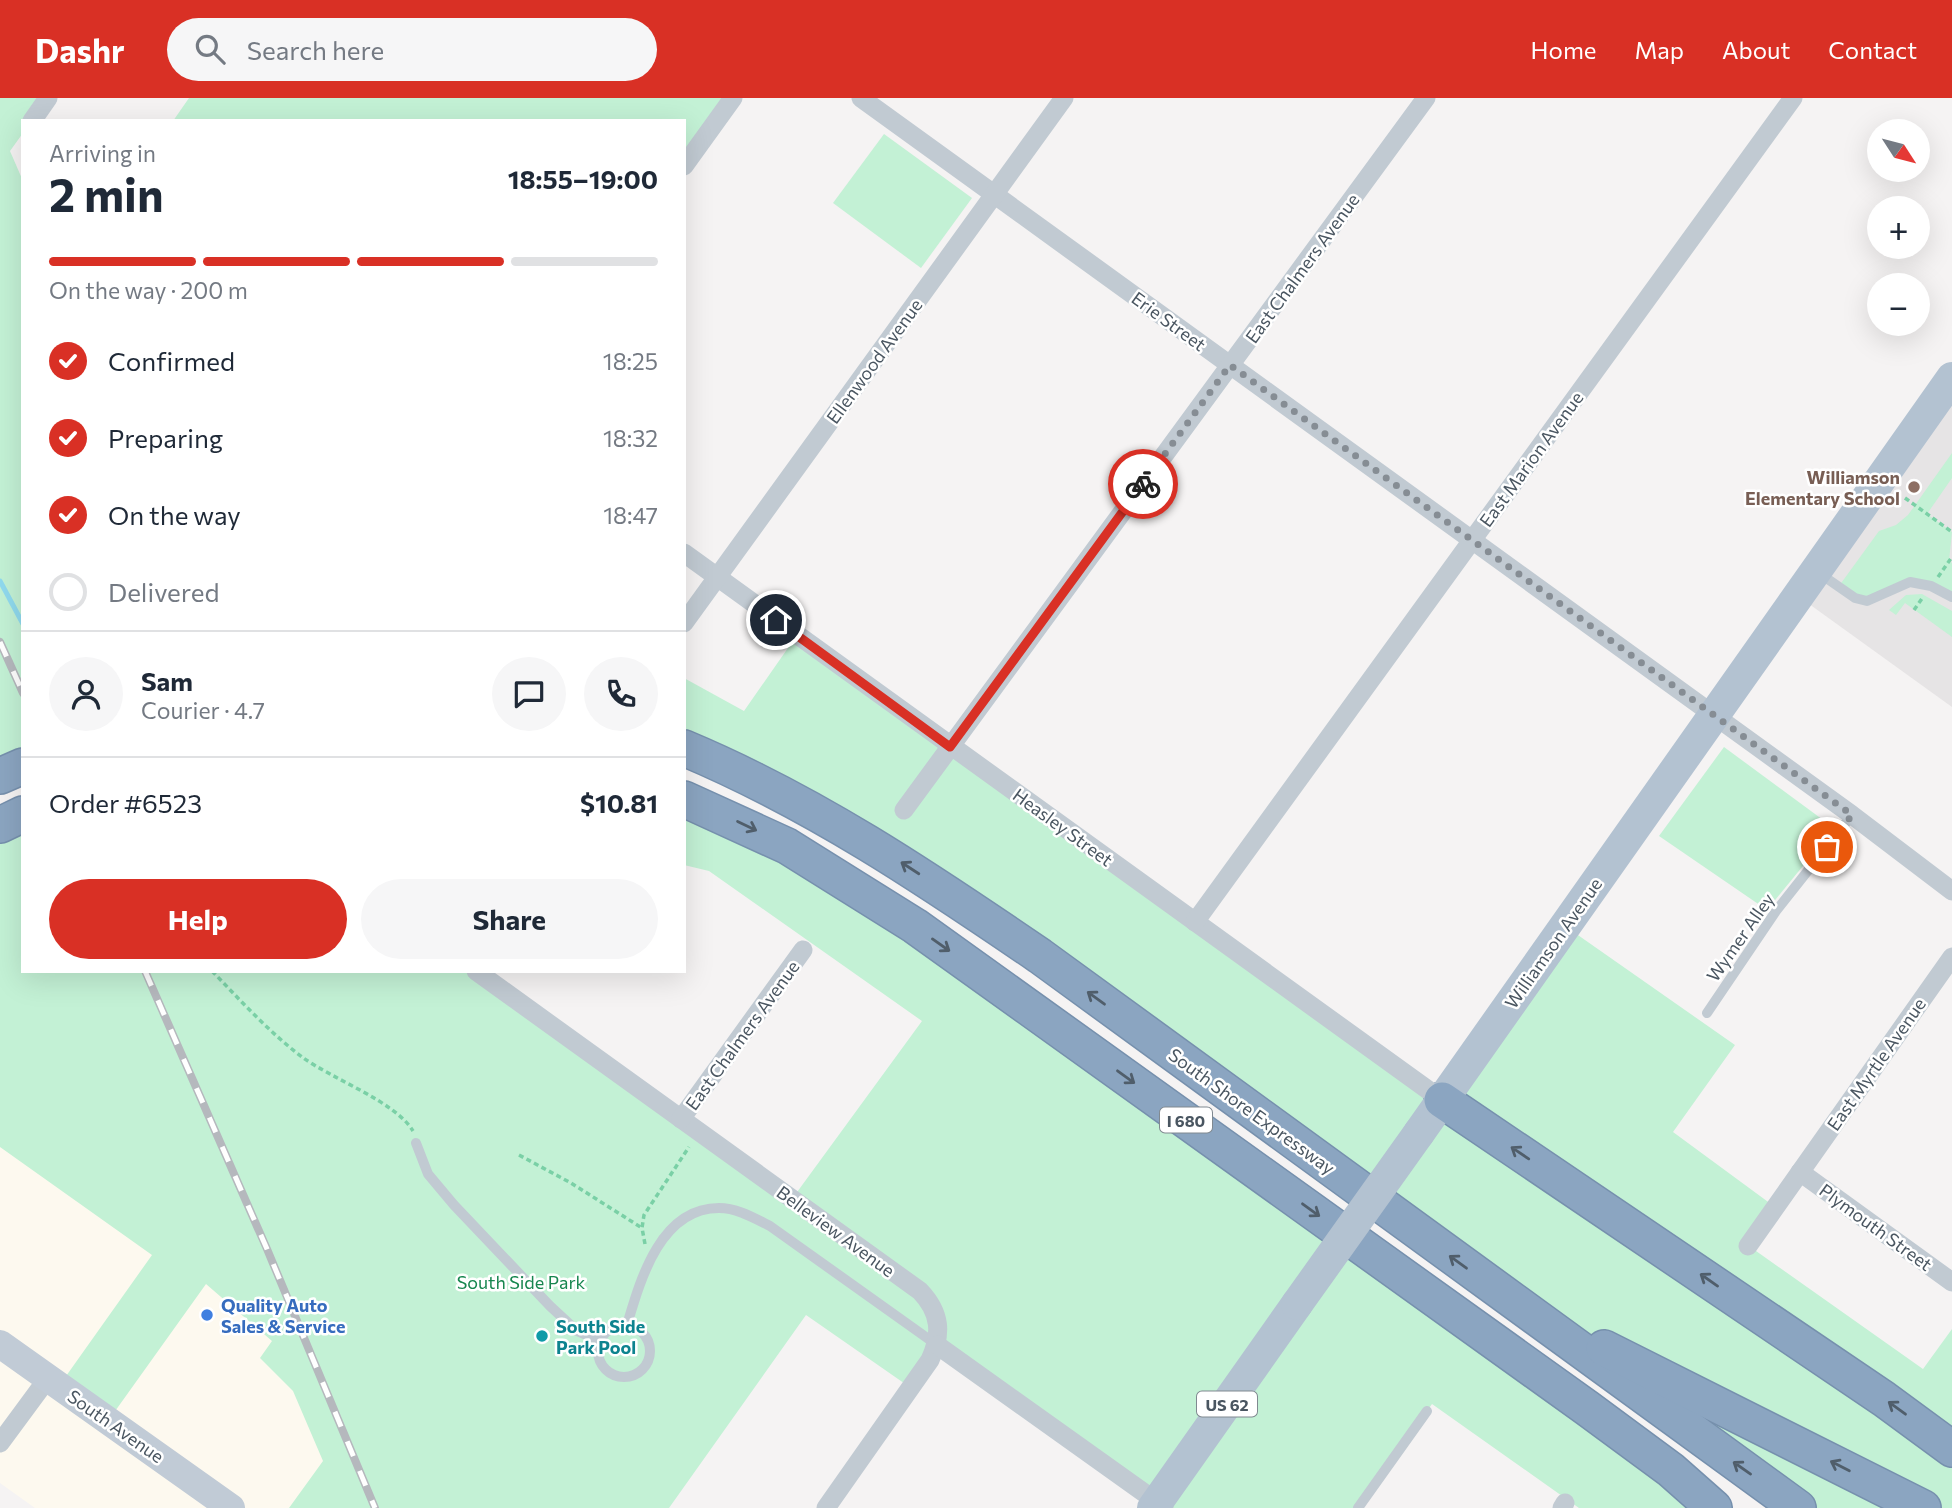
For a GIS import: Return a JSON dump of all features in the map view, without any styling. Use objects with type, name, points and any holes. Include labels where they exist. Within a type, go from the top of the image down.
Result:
[{"type":"highway","name":"South Shore Expressway","points":[[686,749],[772,787],[853,831],[928,879],[1040,956],[1798,1508]]},
{"type":"highway","points":[[0,757],[21,752]]},
{"type":"highway","points":[[0,776],[21,767]]},
{"type":"highway","name":"I 680","points":[[686,800],[787,846],[915,926],[1671,1470],[1714,1508]]},
{"type":"highway","points":[[0,825],[21,815]]},
{"type":"highway","points":[[1442,1100],[1884,1399],[1952,1449]]},
{"type":"highway","points":[[1513,1302],[1923,1508]]},
{"type":"main road","name":"Williamson Avenue","points":[[1158,1506],[1297,1304],[1952,378]]},
{"type":"main road","name":"South Avenue","points":[[0,1344],[231,1508]]},
{"type":"street","points":[[33,119],[48,98]]},
{"type":"street","points":[[686,163],[733,98]]},
{"type":"street","name":"Erie Street","points":[[861,98],[1852,815],[1952,891]]},
{"type":"street","name":"Ellenwood Avenue","points":[[686,620],[1064,98]]},
{"type":"street","name":"East Chalmers Avenue","points":[[904,810],[1426,98]]},
{"type":"street","name":"East Marion Avenue","points":[[1195,922],[1793,98]]},
{"type":"street","name":"Heasley Street","points":[[686,554],[1442,1100]]},
{"type":"street","name":"East Chalmers Avenue","points":[[681,1119],[803,950]]},
{"type":"street","name":"East Myrtle Avenue","points":[[1748,1246],[1952,957]]},
{"type":"street","name":"Belleview Avenue","points":[[479,973],[920,1291],[937,1312],[937,1345]]},
{"type":"street","name":"Plymouth Street","points":[[1800,1172],[1952,1282]]},
{"type":"street","points":[[826,1508],[921,1374],[937,1345],[1158,1506]]},
{"type":"street","points":[[0,1443],[48,1378]]},
{"type":"lane","points":[[1816,570],[1855,598],[1867,601],[1910,582],[1931,586],[1952,597]]},
{"type":"lane","name":"Wymer Alley","points":[[1707,1013],[1776,911],[1852,815]]},
{"type":"lane","points":[[416,1143],[428,1174],[454,1205],[577,1331],[600,1341]]},
{"type":"lane","points":[[627,1325],[639,1284],[653,1253],[672,1228],[688,1216],[705,1210],[733,1210],[770,1226],[793,1240],[937,1345]]},
{"type":"lane","points":[[627,1325],[642,1333],[650,1348],[646,1364],[633,1375],[616,1376],[608,1372],[599,1358],[600,1341],[611,1329],[627,1325]]},
{"type":"lane","points":[[1358,1508],[1427,1411]]},
{"type":"path","points":[[1905,498],[1952,532]]},
{"type":"path","points":[[214,973],[301,1056],[402,1117],[412,1129],[416,1143]]},
{"type":"path","points":[[653,1253],[646,1246],[642,1228],[645,1215],[692,1142]]},
{"type":"path","points":[[519,1156],[571,1182],[642,1228]]},
{"type":"shaded area","name":"Williamson Elementary School","points":[[1952,377],[1952,707],[1798,596]]},
{"type":"shaded area","points":[[0,1117],[306,1343],[372,1508],[35,1508],[0,1483]]},
{"type":"green space","points":[[0,98],[48,98],[25,119],[21,119],[21,136],[10,151],[21,176],[21,751],[0,757]]},
{"type":"green space","points":[[189,98],[733,98],[686,163],[686,119],[174,119]]},
{"type":"green space","points":[[884,134],[972,198],[921,268],[833,203]]},
{"type":"green space","points":[[1952,453],[1952,478],[1927,514],[1952,532],[1949,561],[1952,563],[1952,597],[1922,583],[1867,601],[1839,586],[1879,531],[1896,525],[1908,515]]},
{"type":"green space","points":[[1922,594],[1952,611],[1952,637],[1905,603],[1896,615],[1889,610],[1906,595]]},
{"type":"green space","points":[[797,635],[1442,1100],[1565,926],[1735,1045],[1673,1132],[1775,1207],[1749,1246],[1923,1369],[1952,1329],[1952,1508],[1798,1508],[1040,956],[686,749],[686,679],[744,711]]},
{"type":"green space","points":[[1724,747],[1834,828],[1767,910],[1659,836]]},
{"type":"green space","name":"South Side Park","points":[[686,800],[742,824],[1724,1508],[1579,1508],[1432,1404],[1358,1508],[1165,1508],[937,1345],[911,1388],[806,1315],[669,1508],[289,1508],[323,1461],[293,1391],[260,1358],[272,1341],[206,1284],[108,1421],[59,1386],[152,1255],[0,1147],[0,825],[21,815],[21,973],[479,973],[792,1199],[922,1021],[709,871],[686,865]]},
{"type":"waterway","points":[[0,581],[21,620]]},
{"type":"railway","points":[[0,642],[21,689]]},
{"type":"railway","points":[[146,973],[267,1249],[375,1508]]},
{"type":"way so far","points":[[1143,484],[1230,365],[1852,815],[1827,847]]},
{"type":"place","name":"Williamson Elementary School","points":[[1914,487]]},
{"type":"place","name":"Quality Auto Sales & Service","points":[[207,1315]]},
{"type":"place","name":"South Side Park Pool","points":[[542,1336]]},
{"type":"route","points":[[776,620],[950,747],[1143,484]]}]
